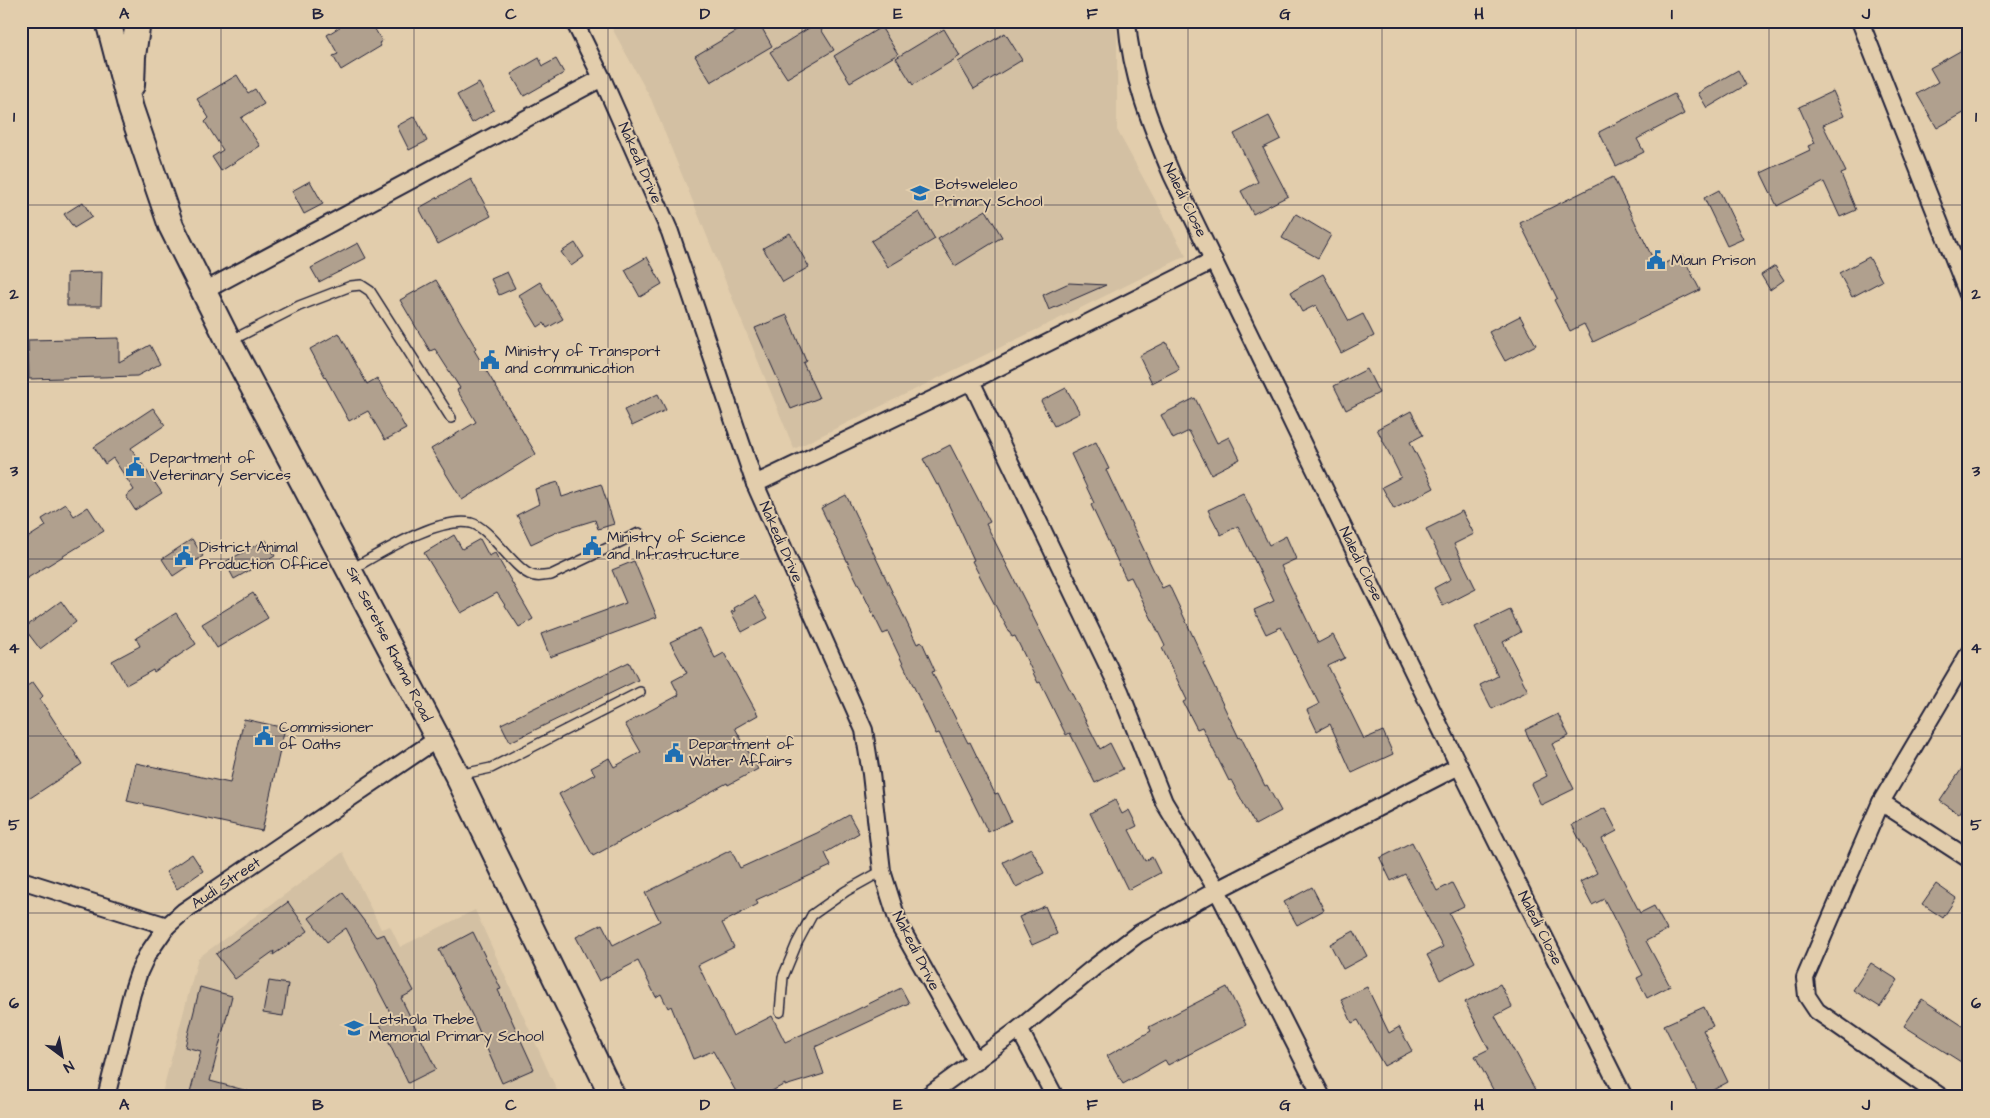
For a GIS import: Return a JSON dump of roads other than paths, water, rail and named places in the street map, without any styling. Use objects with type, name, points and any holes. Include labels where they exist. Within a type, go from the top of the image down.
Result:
[{"type":"main road","name":"Sir Seretse Khama Road","points":[[108,21],[131,109],[171,226],[229,342],[457,775],[613,1097]]},
{"type":"main road","name":"Sir Seretse Khama Road","points":[[131,109],[133,56],[138,21]]},
{"type":"street","name":"Nakedi Drive","points":[[574,21],[602,78],[670,232],[755,484],[864,730],[882,871],[899,925],[976,1062]]},
{"type":"street","name":"Naledi Close","points":[[1126,21],[1135,75],[1147,112],[1172,175],[1458,766],[1624,1097]]},
{"type":"street","points":[[1860,21],[1969,297]]},
{"type":"street","points":[[204,291],[602,78]]},
{"type":"street","points":[[755,484],[971,381],[1214,260]]},
{"type":"street","points":[[971,381],[1120,691],[1164,802],[1217,890],[1322,1097]]},
{"type":"street","points":[[1942,1097],[1817,1011],[1807,996],[1805,978],[1881,802],[1969,652]]},
{"type":"street","name":"Audi Street","points":[[106,1097],[139,972],[147,955],[167,926],[184,911],[437,738]]},
{"type":"street","points":[[926,1097],[1020,1030],[1092,969],[1138,934],[1217,890],[1458,766]]},
{"type":"street","points":[[1881,802],[1969,859]]},
{"type":"street","points":[[21,880],[167,926]]},
{"type":"street","points":[[1020,1030],[1055,1097]]},
{"type":"lane","points":[[229,342],[299,306],[350,286],[361,285],[370,291],[451,418]]},
{"type":"lane","points":[[350,570],[427,529],[462,523],[473,524],[479,527],[529,574],[542,577],[639,533]]},
{"type":"lane","points":[[457,775],[490,768],[640,692]]},
{"type":"lane","points":[[780,1012],[783,977],[797,943],[812,915],[846,891],[882,871]]},
{"type":"place","name":"Botsweleleo Primary School","points":[[920,193]]},
{"type":"place","name":"Maun Prison","points":[[1656,260]]},
{"type":"place","name":"Ministry of Transport and communication","points":[[490,360]]},
{"type":"place","name":"Department of Veterinary Services","points":[[135,467]]},
{"type":"place","name":"Ministry of Science and Infrastructure","points":[[592,546]]},
{"type":"place","name":"District Animal Production Office","points":[[184,556]]},
{"type":"place","name":"Commissioner of Oaths","points":[[264,736]]},
{"type":"place","name":"Department of Water Affairs","points":[[674,753]]},
{"type":"place","name":"Letshola Thebe Memorial Primary School","points":[[354,1028]]}]
